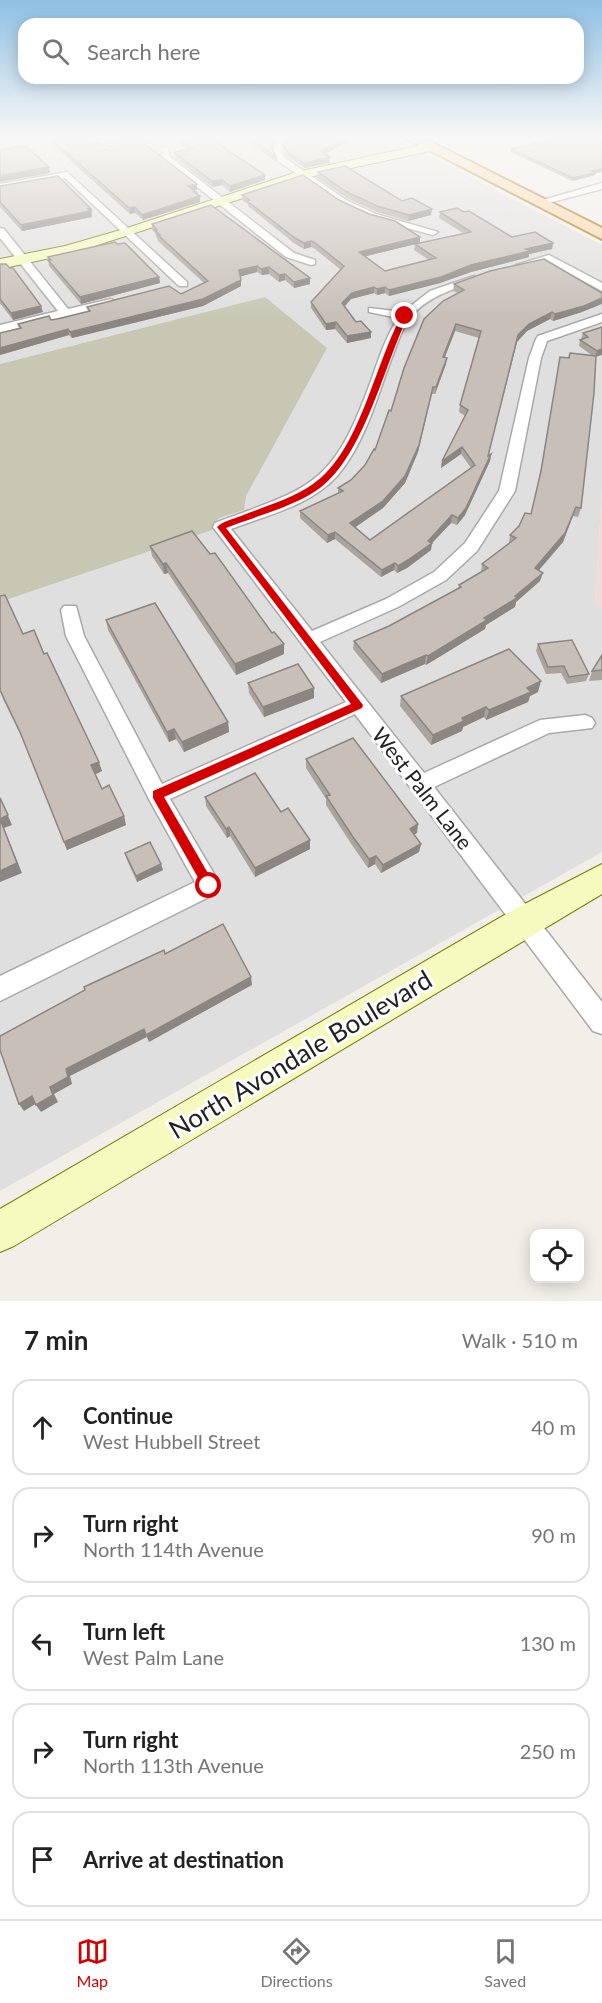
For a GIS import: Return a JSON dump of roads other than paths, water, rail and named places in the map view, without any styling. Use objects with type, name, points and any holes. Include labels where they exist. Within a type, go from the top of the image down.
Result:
[{"type":"main road","points":[[532,198],[602,234]]},
{"type":"street","points":[[92,198],[129,232],[178,285]]},
{"type":"street","points":[[218,198],[290,255],[311,262]]},
{"type":"street","points":[[0,264],[129,232],[232,198]]},
{"type":"street","points":[[336,198],[374,216],[434,232]]},
{"type":"street","points":[[540,202],[557,198]]},
{"type":"street","points":[[0,231],[65,313]]},
{"type":"street","points":[[506,269],[549,258],[602,288]]},
{"type":"street","points":[[586,278],[602,274]]},
{"type":"street","points":[[373,310],[405,316],[431,296],[487,275]]},
{"type":"street","points":[[0,329],[118,300]]},
{"type":"street","name":"West Palm Lane","points":[[405,316],[390,345],[352,443],[339,463],[317,486],[221,527],[602,1022]]},
{"type":"street","points":[[308,640],[392,603],[440,576],[471,547],[507,491],[535,358],[542,339],[602,318]]},
{"type":"street","points":[[0,989],[209,886],[157,795],[75,636],[70,610]]},
{"type":"street","points":[[157,795],[358,705]]},
{"type":"street","points":[[420,784],[547,726],[585,723]]},
{"type":"street","name":"North Avondale Boulevard","points":[[0,1232],[525,921],[602,879]]}]
